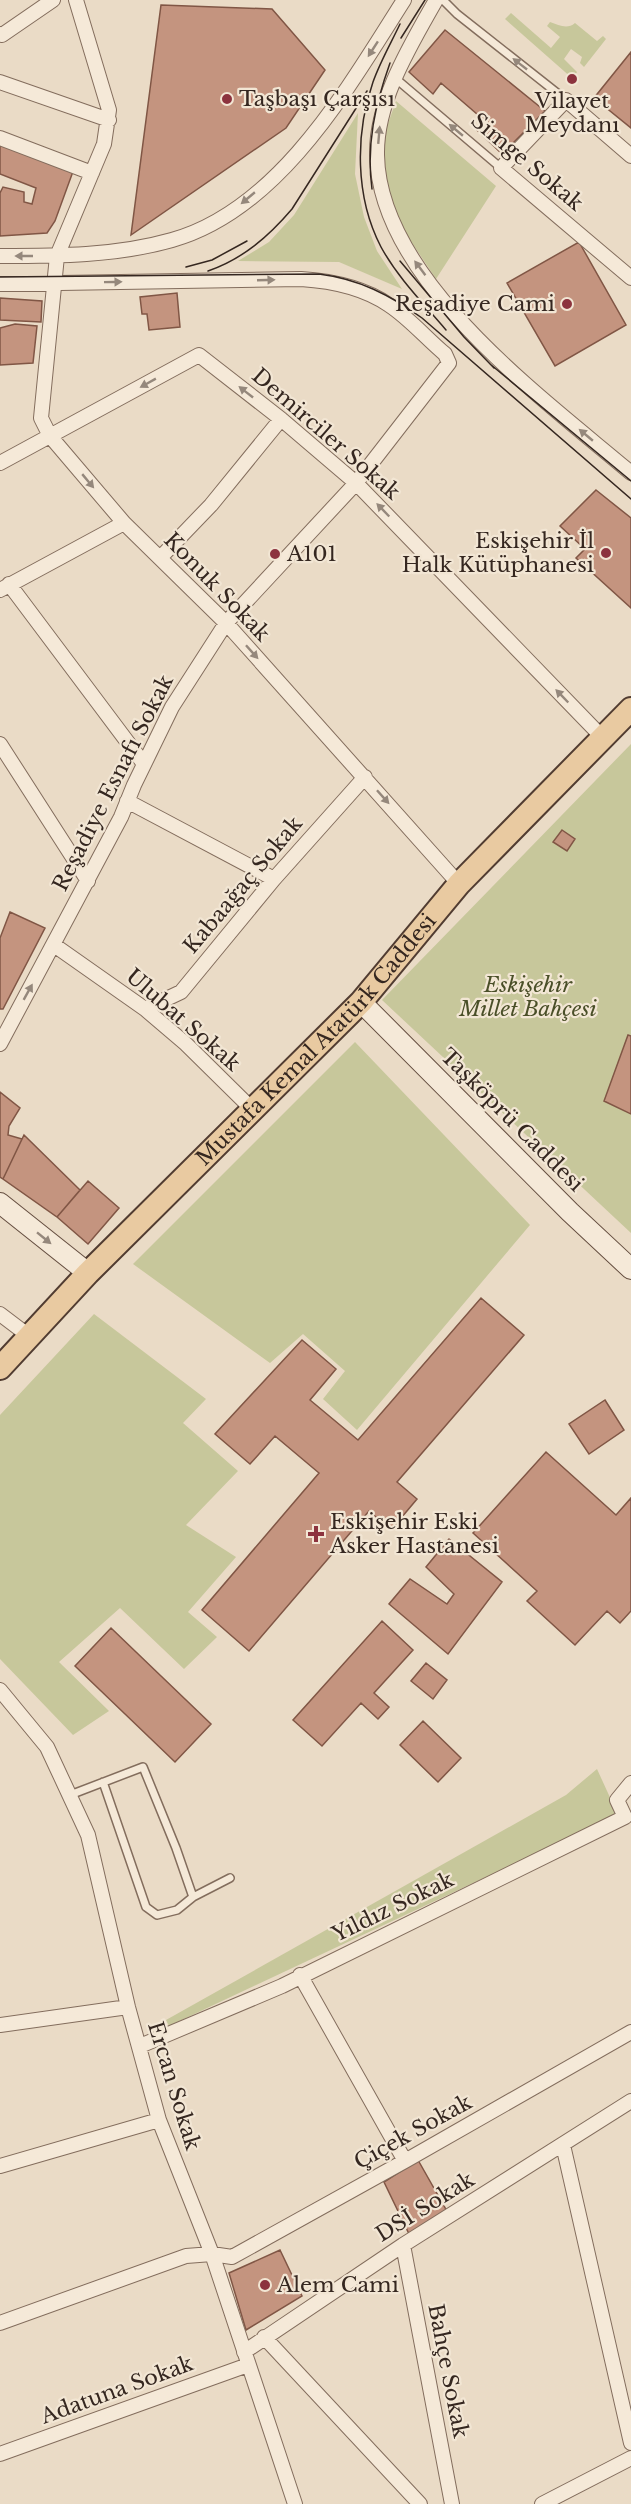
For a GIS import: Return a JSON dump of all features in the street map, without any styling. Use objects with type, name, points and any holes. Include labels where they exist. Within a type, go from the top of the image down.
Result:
[{"type":"main road","name":"Mustafa Kemal Atatürk Caddesi","points":[[0,1368],[88,1273],[361,1002],[459,884],[631,709]]},
{"type":"main road","name":"Taşköprü Caddesi","points":[[361,1002],[570,1212],[631,1269]]},
{"type":"main road","points":[[0,1203],[88,1273]]},
{"type":"street","points":[[1,37],[53,0]]},
{"type":"street","points":[[0,82],[109,120],[109,110],[76,0]]},
{"type":"street","points":[[0,256],[57,256],[128,251],[174,240],[214,223],[242,204],[279,173],[321,124],[404,0]]},
{"type":"street","points":[[436,0],[401,62],[380,125],[377,156],[382,194],[392,221],[410,256],[445,303],[484,348],[631,473]]},
{"type":"street","points":[[501,168],[566,100],[631,156]]},
{"type":"street","name":"Konuk Sokak","points":[[109,120],[104,144],[57,256],[41,418],[50,436],[124,523],[226,623],[459,884]]},
{"type":"street","points":[[0,138],[92,172]]},
{"type":"street","name":"Simge Sokak","points":[[501,168],[631,278]]},
{"type":"street","name":"Reşadiye Esnafı Sokak","points":[[0,1044],[88,881],[172,706],[226,623],[356,483],[449,363],[445,354],[390,305],[357,289],[327,280],[55,283]]},
{"type":"street","points":[[0,284],[55,283]]},
{"type":"street","name":"Demirciler Sokak","points":[[0,464],[199,355],[356,483],[603,738]]},
{"type":"street","points":[[160,558],[211,505],[280,419]]},
{"type":"street","points":[[124,523],[4,587],[144,764]]},
{"type":"street","points":[[0,744],[88,881]]},
{"type":"street","name":"Kabaağaç Sokak","points":[[145,1009],[181,992],[274,879],[365,777]]},
{"type":"street","points":[[128,801],[274,879]]},
{"type":"street","name":"Ulubat Sokak","points":[[54,945],[145,1009],[186,1044],[253,1110]]},
{"type":"street","points":[[0,1314],[29,1336]]},
{"type":"street","name":"Ercan Sokak","points":[[0,1690],[47,1747],[88,1835],[128,2007],[159,2120],[212,2254],[295,2504]]},
{"type":"street","name":"Yıldız Sokak","points":[[140,2046],[282,1986],[300,1975],[628,1823],[617,1800],[631,1783]]},
{"type":"street","points":[[300,1975],[405,2161]]},
{"type":"street","points":[[0,2025],[128,2007]]},
{"type":"street","name":"Çiçek Sokak","points":[[0,2323],[186,2256],[212,2254],[232,2257],[631,2032]]},
{"type":"street","name":"DSİ Sokak","points":[[246,2359],[264,2337],[403,2245],[631,2101]]},
{"type":"street","points":[[0,2166],[159,2120]]},
{"type":"street","points":[[563,2145],[631,2443]]},
{"type":"street","name":"Bahçe Sokak","points":[[403,2245],[452,2504]]},
{"type":"street","points":[[264,2337],[420,2504]]},
{"type":"street","name":"Adatuna Sokak","points":[[0,2454],[246,2359]]},
{"type":"street","points":[[542,2504],[631,2458]]},
{"type":"lane","points":[[443,0],[457,14],[566,100]]},
{"type":"lane","name":"Simge Sokak","points":[[395,78],[501,168]]},
{"type":"lane","points":[[70,1795],[142,1767],[176,1848],[193,1897]]},
{"type":"lane","points":[[103,1782],[146,1907],[157,1915],[177,1910],[193,1897],[230,1878]]},
{"type":"green space","points":[[511,13],[551,48],[560,37],[547,26],[550,22],[566,27],[575,23],[597,41],[603,36],[606,39],[584,67],[580,63],[582,57],[571,49],[564,59],[577,72],[573,79],[505,19]]},
{"type":"green space","points":[[396,101],[496,186],[436,279],[398,222],[385,174],[385,132]]},
{"type":"green space","points":[[358,113],[355,174],[364,217],[377,251],[402,289],[339,262],[238,261],[269,242],[294,215]]},
{"type":"green space","name":"Eskişehir Millet Bahçesi","points":[[631,744],[631,1233],[382,1000]]},
{"type":"green space","points":[[355,1042],[530,1225],[357,1430],[323,1399],[345,1371],[303,1334],[270,1363],[133,1264]]},
{"type":"green space","points":[[94,1314],[206,1399],[183,1423],[238,1471],[186,1525],[236,1557],[188,1612],[217,1637],[184,1669],[120,1608],[59,1662],[109,1711],[73,1735],[0,1659],[0,1415]]},
{"type":"green space","points":[[597,1769],[618,1815],[169,2026],[166,2020],[566,1795]]},
{"type":"building","name":"Taşbaşı Çarşısı","points":[[161,5],[272,9],[325,70],[286,128],[131,235]]},
{"type":"building","points":[[445,30],[545,111],[502,154],[476,129],[485,121],[441,83],[433,94],[409,72]]},
{"type":"building","points":[[631,52],[631,128],[594,98]]},
{"type":"building","points":[[0,138],[75,166],[55,221],[47,233],[0,236],[0,193],[3,187],[24,192],[24,202],[32,204],[36,188],[0,174]]},
{"type":"building","name":"Reşadiye Cami","points":[[579,242],[626,325],[555,366],[507,283]]},
{"type":"building","points":[[177,293],[180,327],[149,330],[147,314],[142,314],[140,297]]},
{"type":"building","points":[[0,298],[42,301],[41,322],[0,320]]},
{"type":"building","points":[[15,324],[37,326],[33,363],[0,365],[0,328]]},
{"type":"building","name":"Eskişehir İl Halk Kütüphanesi","points":[[596,490],[631,518],[631,608],[576,558],[585,549],[560,526]]},
{"type":"building","points":[[562,830],[575,839],[567,851],[553,842]]},
{"type":"building","points":[[10,912],[45,928],[3,1009],[0,1009],[0,938]]},
{"type":"building","points":[[628,1035],[631,1036],[631,1114],[604,1101]]},
{"type":"building","points":[[0,1092],[20,1108],[9,1126],[8,1135],[22,1139],[3,1179],[0,1177]]},
{"type":"building","points":[[24,1135],[80,1190],[57,1217],[3,1179]]},
{"type":"building","points":[[88,1181],[119,1208],[88,1244],[57,1217]]},
{"type":"building","points":[[481,1298],[524,1335],[397,1482],[417,1499],[391,1530],[369,1511],[249,1651],[202,1610],[319,1473],[275,1436],[250,1464],[215,1434],[302,1340],[336,1369],[310,1400],[358,1440]]},
{"type":"building","points":[[605,1400],[624,1430],[589,1454],[569,1424]]},
{"type":"building","points":[[546,1452],[616,1515],[631,1498],[631,1611],[620,1623],[607,1611],[575,1645],[527,1601],[537,1591],[473,1533]]},
{"type":"building","points":[[449,1539],[502,1582],[448,1654],[389,1604],[410,1579],[447,1604],[454,1594],[426,1567]]},
{"type":"building","points":[[382,1621],[413,1650],[374,1693],[389,1707],[378,1719],[361,1703],[322,1746],[293,1720]]},
{"type":"building","points":[[111,1628],[211,1724],[175,1762],[75,1666]]},
{"type":"building","points":[[426,1663],[447,1680],[433,1699],[411,1681]]},
{"type":"building","points":[[423,1721],[461,1758],[438,1782],[400,1745]]},
{"type":"building","points":[[418,2160],[448,2213],[410,2236],[384,2182]]},
{"type":"building","name":"Alem Cami","points":[[280,2250],[302,2296],[246,2330],[229,2273]]},
{"type":"tram line","points":[[401,38],[425,0]]},
{"type":"tram line","points":[[400,24],[379,67],[367,102],[361,144],[362,187],[372,228],[381,247],[403,280],[446,330]]},
{"type":"tram line","points":[[372,189],[370,157],[373,125],[390,63]]},
{"type":"tram line","points":[[208,271],[233,260],[254,246],[292,209],[367,91]]},
{"type":"tram line","points":[[186,267],[212,260],[247,241]]},
{"type":"tram line","points":[[400,261],[464,337],[494,368]]},
{"type":"tram line","points":[[0,277],[319,274],[361,284],[386,295],[422,318],[631,499]]},
{"type":"tram line","points":[[490,364],[631,481]]},
{"type":"place","name":"Vilayet Meydanı","points":[[572,79]]},
{"type":"place","name":"Taşbaşı Çarşısı","points":[[227,99]]},
{"type":"place","name":"Reşadiye Cami","points":[[567,304]]},
{"type":"place","name":"Eskişehir İl Halk Kütüphanesi","points":[[606,553]]},
{"type":"place","name":"A101","points":[[275,554]]},
{"type":"place","name":"Eskişehir Eski Asker Hastanesi","points":[[316,1534]]},
{"type":"place","name":"Alem Cami","points":[[265,2285]]}]
